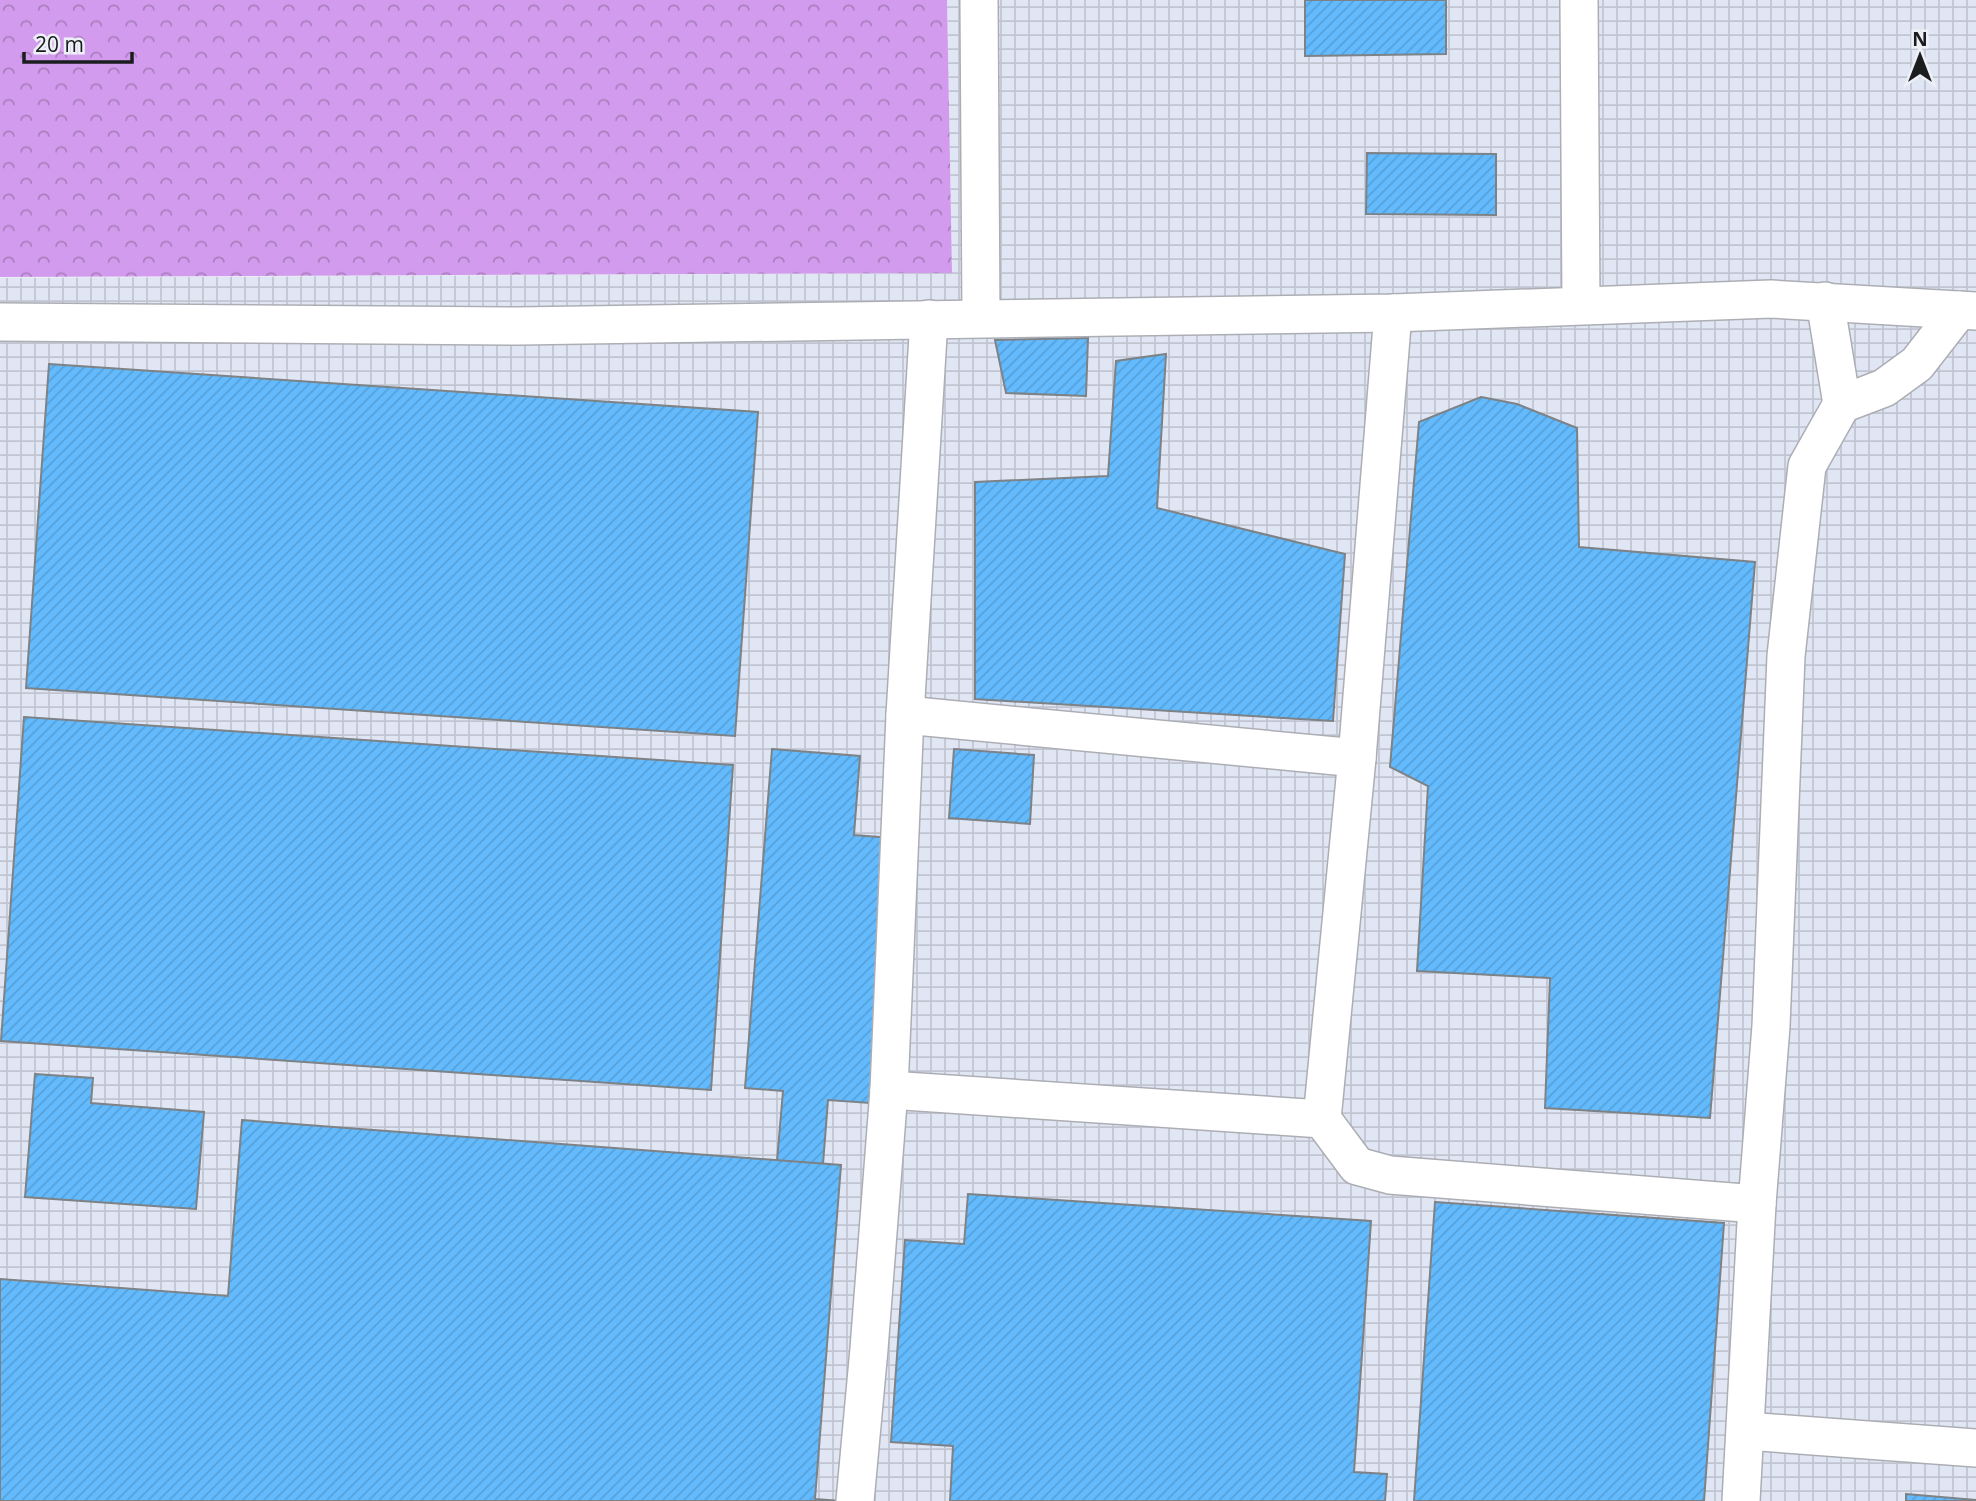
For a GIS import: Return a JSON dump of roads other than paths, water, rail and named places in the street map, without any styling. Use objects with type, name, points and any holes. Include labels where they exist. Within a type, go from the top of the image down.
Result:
[{"type":"lane","points":[[979,0],[981,318]]},
{"type":"lane","points":[[1579,0],[1581,305]]},
{"type":"lane","points":[[0,321],[519,326],[1393,313],[1771,299],[1967,310]]},
{"type":"lane","points":[[1741,1501],[1757,1204],[1771,1026],[1787,642],[1807,466],[1842,404],[1825,301]]},
{"type":"lane","points":[[1842,404],[1884,388],[1917,364],[1967,310]]},
{"type":"lane","points":[[1393,313],[1357,758],[1322,1119],[1357,1167],[1390,1175],[1757,1204]]},
{"type":"lane","points":[[855,1501],[889,1090],[905,715],[929,319]]},
{"type":"lane","points":[[905,715],[1357,758]]},
{"type":"lane","points":[[889,1090],[1322,1119]]},
{"type":"lane","points":[[1746,1431],[1976,1448]]}]
